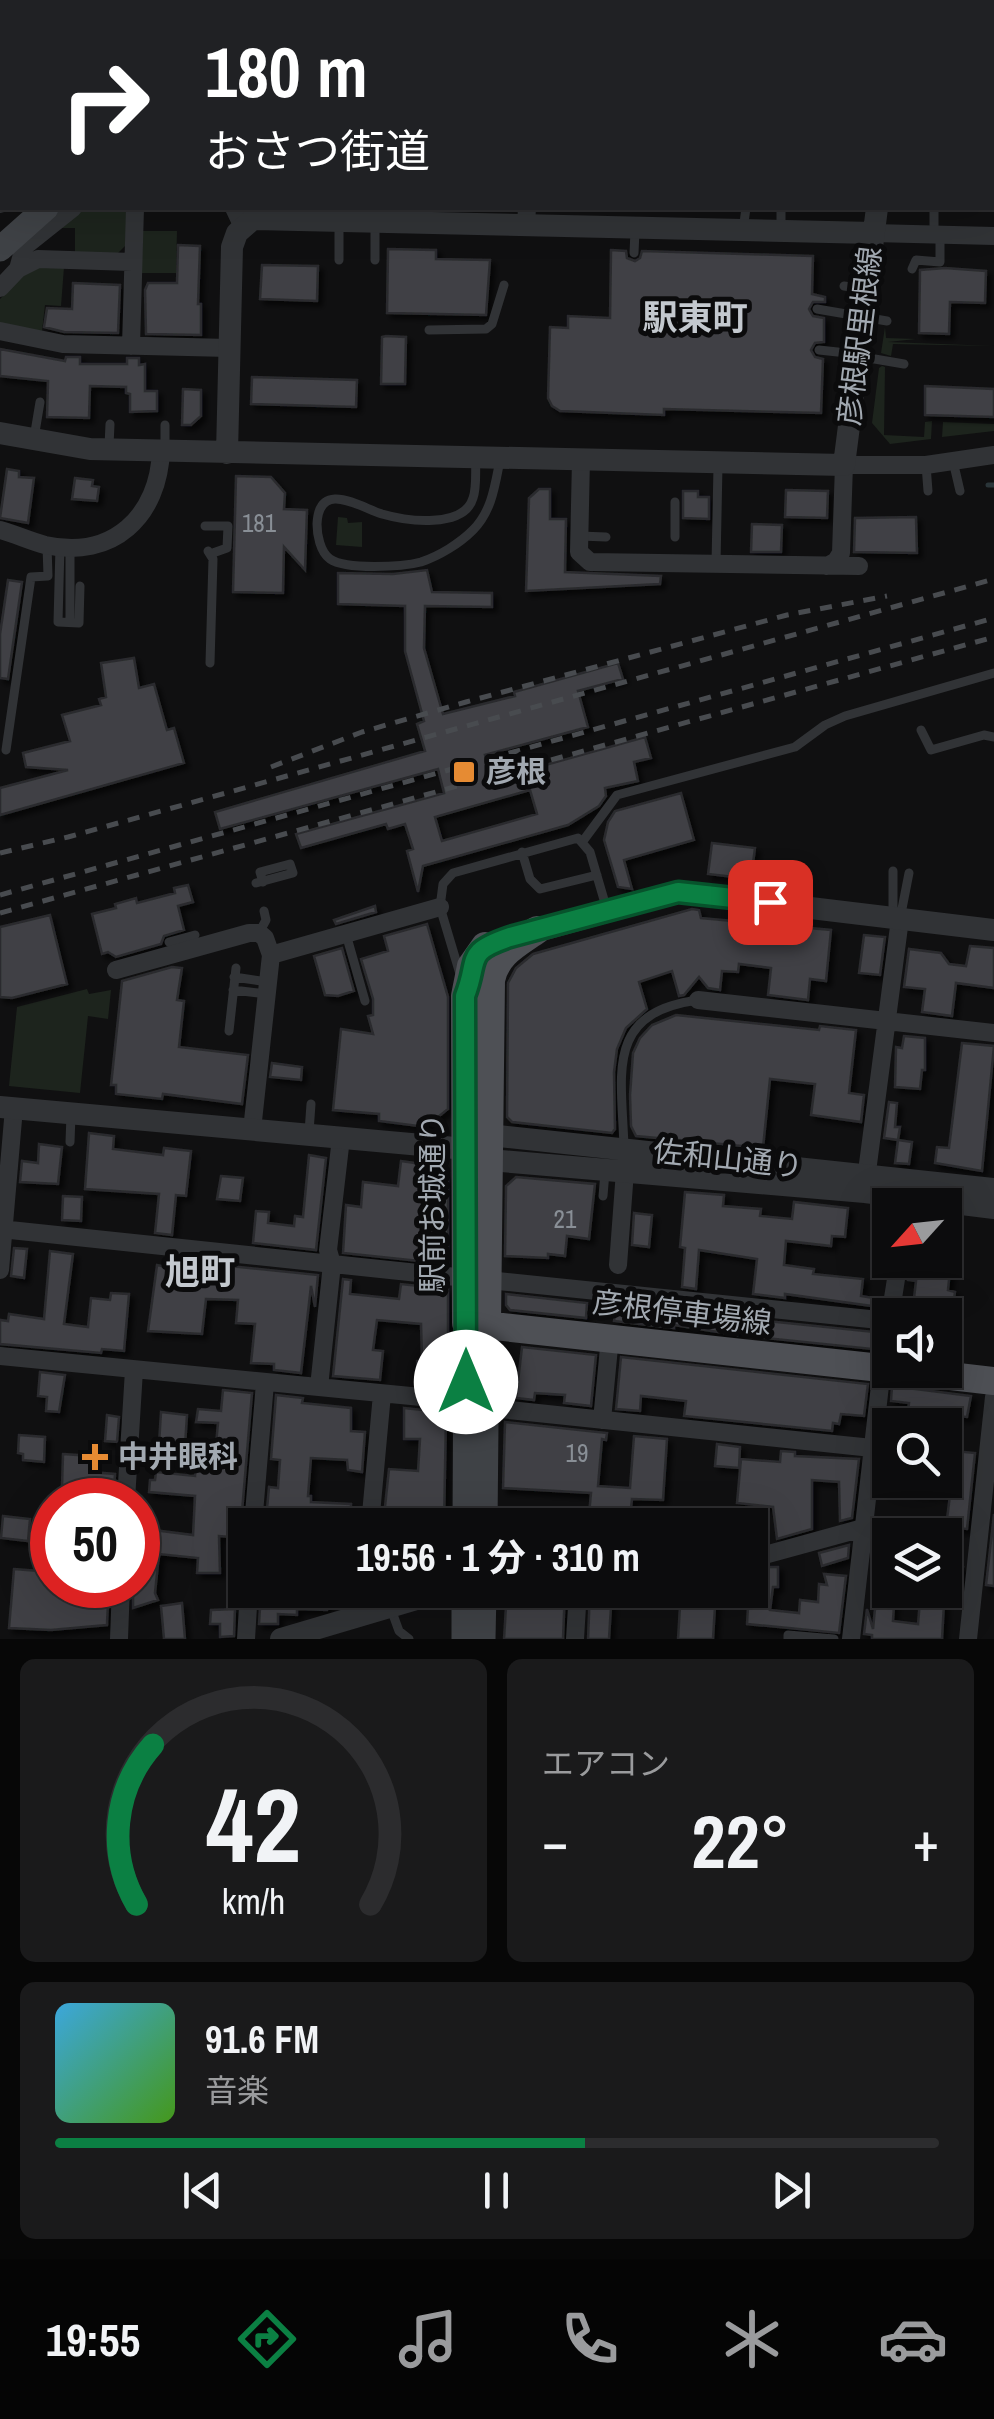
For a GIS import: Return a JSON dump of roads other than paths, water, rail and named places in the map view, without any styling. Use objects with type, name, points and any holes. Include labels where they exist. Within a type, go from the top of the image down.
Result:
[{"type":"main road","points":[[0,226],[21,210]]},
{"type":"main road","points":[[0,249],[44,210]]},
{"type":"main road","name":"駅前お城通り","points":[[467,1508],[476,1405],[481,1148],[493,968],[504,954],[537,930]]},
{"type":"main road","name":"駅前お城通り","points":[[474,946],[465,996],[481,1148]]},
{"type":"main road","name":"彦根停車場線","points":[[477,1324],[872,1367]]},
{"type":"main road","name":"彦根停車場線","points":[[962,1371],[994,1381]]},
{"type":"main road","name":"駅前お城通り","points":[[476,1405],[488,1508]]},
{"type":"main road","points":[[464,1608],[464,1639]]},
{"type":"main road","points":[[483,1639],[484,1608]]},
{"type":"street","points":[[18,268],[24,247],[70,210]]},
{"type":"street","points":[[131,346],[135,210]]},
{"type":"street","name":"彦根駅里根線","points":[[844,465],[863,316],[855,287],[878,210]]},
{"type":"street","points":[[227,453],[219,373],[236,349],[232,247],[238,216],[269,216],[301,225],[419,214],[635,228],[745,219],[873,233],[994,236]]},
{"type":"street","points":[[0,288],[18,268],[38,259],[132,262]]},
{"type":"street","points":[[0,332],[63,344],[236,349]]},
{"type":"street","points":[[0,432],[109,449],[488,460],[926,466],[994,455]]},
{"type":"street","points":[[0,530],[59,546],[112,538],[134,523],[158,484],[163,450]]},
{"type":"street","points":[[581,459],[577,500],[580,552],[590,562],[859,566]]},
{"type":"street","points":[[827,566],[841,553],[838,540],[844,465]]},
{"type":"street","points":[[474,946],[678,892],[994,930]]},
{"type":"street","points":[[271,955],[440,908]]},
{"type":"street","points":[[866,1183],[897,919]]},
{"type":"street","points":[[116,970],[259,933],[265,938],[271,955],[268,1033],[252,1130]]},
{"type":"street","points":[[698,1000],[789,1014],[994,1033]]},
{"type":"street","points":[[0,1270],[7,1107]]},
{"type":"street","name":"佐和山通り","points":[[7,1107],[71,1112],[203,1134],[252,1130],[866,1183]]},
{"type":"street","points":[[319,1387],[332,1264],[328,1250],[341,1138]]},
{"type":"street","name":"佐和山通り","points":[[618,1163],[667,1180],[737,1171],[780,1159],[886,1188]]},
{"type":"street","points":[[618,1163],[620,1265]]},
{"type":"street","name":"佐和山通り","points":[[962,1191],[994,1189]]},
{"type":"street","name":"佐和山通り","points":[[962,1203],[994,1208]]},
{"type":"street","points":[[2,1229],[872,1318]]},
{"type":"street","points":[[602,1420],[610,1337]]},
{"type":"street","points":[[12,1359],[141,1373],[245,1378],[674,1430],[872,1448],[850,1639]]},
{"type":"street","points":[[129,1478],[141,1373]]},
{"type":"street","points":[[255,1508],[265,1383]]},
{"type":"street","points":[[372,1508],[382,1394]]},
{"type":"street","points":[[968,1639],[994,1397]]},
{"type":"street","points":[[768,1552],[865,1526]]},
{"type":"street","points":[[119,1639],[121,1608]]},
{"type":"street","points":[[246,1639],[248,1608]]},
{"type":"street","points":[[282,1639],[362,1608]]},
{"type":"street","points":[[575,1639],[577,1608]]},
{"type":"lane","points":[[912,268],[916,260],[940,262],[934,211]]},
{"type":"lane","points":[[339,260],[340,219]]},
{"type":"lane","points":[[375,220],[375,260]]},
{"type":"lane","points":[[634,253],[635,228]]},
{"type":"lane","points":[[429,330],[486,329],[492,324],[504,284]]},
{"type":"lane","points":[[817,309],[888,321]]},
{"type":"lane","points":[[818,350],[904,364]]},
{"type":"lane","points":[[34,438],[40,402]]},
{"type":"lane","points":[[109,449],[110,424]]},
{"type":"lane","points":[[163,450],[164,425]]},
{"type":"lane","points":[[488,460],[493,496],[485,514],[475,528],[441,553],[419,562],[351,565],[330,559],[322,549],[317,518],[322,506],[332,499],[345,498],[384,515],[452,518],[466,510],[473,499],[488,460]]},
{"type":"lane","points":[[952,461],[960,491]]},
{"type":"lane","points":[[704,562],[720,540],[718,463]]},
{"type":"lane","points":[[926,466],[928,491]]},
{"type":"lane","points":[[675,502],[675,538]]},
{"type":"lane","points":[[206,526],[228,526],[227,548],[209,552],[213,559],[210,662]]},
{"type":"lane","points":[[580,536],[606,537]]},
{"type":"lane","points":[[59,546],[58,622],[79,623],[80,586]]},
{"type":"lane","points":[[6,750],[31,577],[48,576],[59,546]]},
{"type":"lane","points":[[583,842],[618,794],[795,747],[845,716],[994,674]]},
{"type":"lane","points":[[921,730],[931,750],[984,735],[994,737]]},
{"type":"lane","points":[[465,996],[440,908],[443,884],[453,873],[574,838],[590,852],[606,910]]},
{"type":"lane","points":[[522,852],[530,879],[540,888],[596,875]]},
{"type":"lane","points":[[893,871],[897,919]]},
{"type":"lane","points":[[897,919],[909,873]]},
{"type":"lane","points":[[259,933],[266,920],[264,911]]},
{"type":"lane","points":[[346,934],[364,1001]]},
{"type":"lane","points":[[450,934],[474,946]]},
{"type":"lane","points":[[169,942],[195,935]]},
{"type":"lane","points":[[229,1032],[235,972],[270,996]]},
{"type":"lane","points":[[233,990],[270,996]]},
{"type":"lane","points":[[603,1196],[618,1163],[626,1039],[645,1016],[698,1000]]},
{"type":"lane","points":[[309,1135],[311,1104]]},
{"type":"lane","points":[[70,1142],[71,1112]]},
{"type":"lane","points":[[379,1608],[410,1639]]},
{"type":"lane","points":[[788,1639],[788,1635],[834,1639]]},
{"type":"waterway","points":[[988,485],[994,485]]},
{"type":"railway","points":[[0,853],[994,579]]},
{"type":"railway","points":[[271,767],[362,732],[466,702],[787,615],[887,596]]},
{"type":"railway","points":[[0,895],[994,618]]},
{"type":"railway","points":[[0,913],[994,637]]},
{"type":"place","name":"彦根","points":[[464,772]]},
{"type":"place","name":"中井眼科","points":[[95,1457]]},
{"type":"district","name":"駅東町","points":[[695,318]]},
{"type":"district","name":"旭町","points":[[200,1272]]}]
